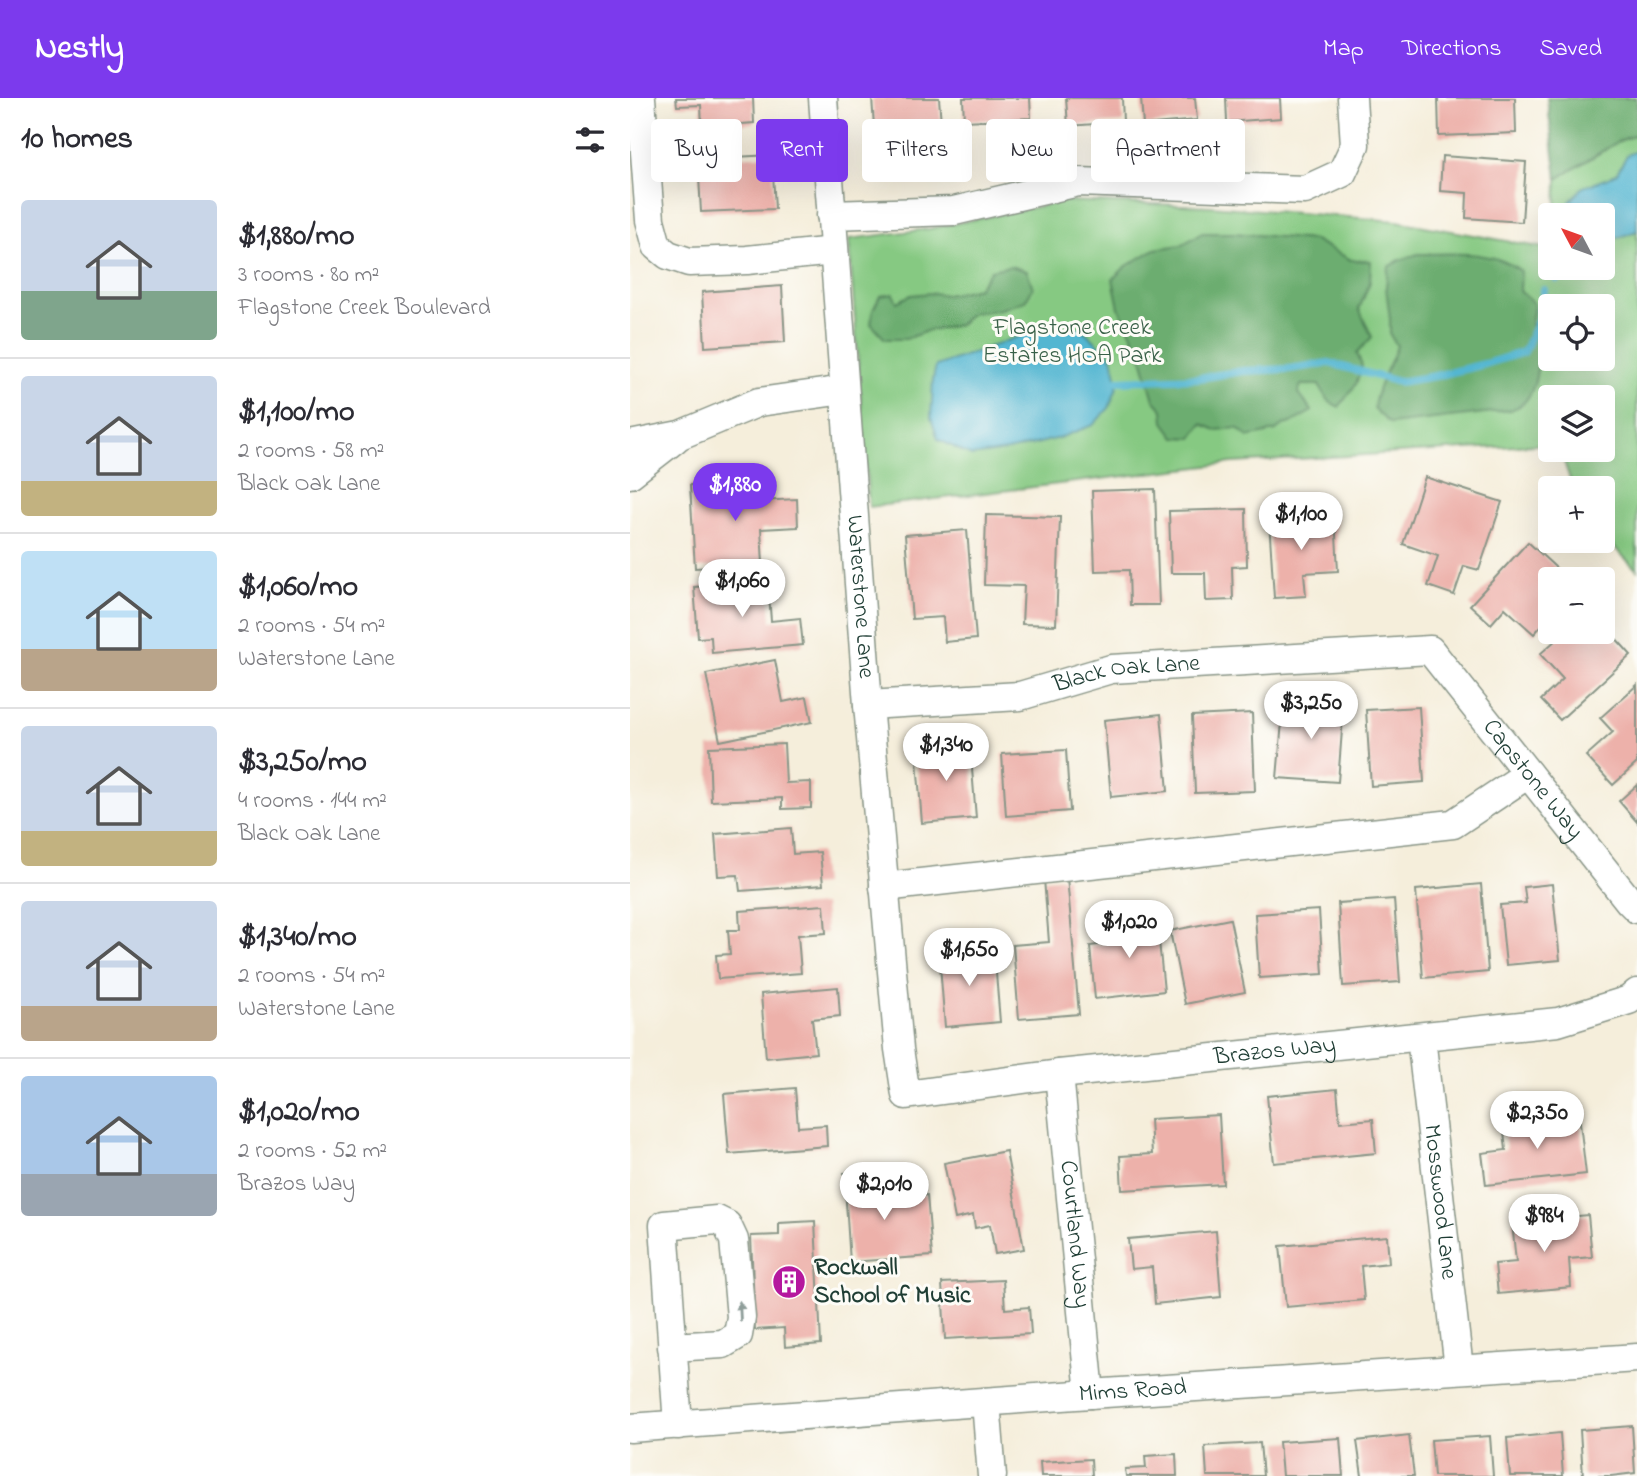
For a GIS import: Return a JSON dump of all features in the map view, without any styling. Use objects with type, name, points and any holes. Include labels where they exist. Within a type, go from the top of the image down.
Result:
[{"type":"street","points":[[642,98],[650,220],[657,246],[668,255],[689,262],[747,260],[834,251]]},
{"type":"street","name":"Waterstone Lane","points":[[823,98],[868,705],[899,1049],[906,1095]]},
{"type":"street","points":[[831,215],[954,211],[1078,182],[1305,190],[1342,173],[1355,145],[1352,98]]},
{"type":"street","points":[[630,445],[680,435],[760,402],[844,390]]},
{"type":"street","points":[[630,474],[680,435]]},
{"type":"street","name":"Black Oak Lane","points":[[868,705],[1020,696],[1111,669],[1430,650]]},
{"type":"street","name":"Capstone Way","points":[[1430,650],[1637,909]]},
{"type":"street","points":[[884,887],[1453,824],[1528,774]]},
{"type":"street","name":"Brazos Way","points":[[906,1095],[1059,1074],[1558,1023],[1629,1000],[1637,993]]},
{"type":"street","name":"Mosswood Lane","points":[[1421,1037],[1459,1369]]},
{"type":"street","name":"Courtland Way","points":[[1059,1074],[1090,1394]]},
{"type":"street","points":[[672,1347],[723,1344],[738,1335],[741,1321],[734,1240],[727,1225],[717,1220],[664,1225],[672,1347],[678,1425]]},
{"type":"street","name":"Mims Road","points":[[630,1428],[1637,1358]]},
{"type":"street","points":[[986,1402],[992,1476]]},
{"type":"green space","points":[[1547,98],[1637,98],[1637,134],[1619,141],[1557,179]]},
{"type":"green space","name":"Flagstone Creek Estates HOA Park","points":[[1637,134],[1637,570],[1615,548],[1615,476],[1569,476],[1564,462],[1615,462],[1615,385],[1538,385],[1538,445],[1232,463],[869,507],[849,239],[928,229],[1066,201],[1211,206],[1397,221],[1538,247],[1538,280],[1615,280],[1615,203],[1556,203],[1557,179],[1619,141]]},
{"type":"green space","points":[[1202,233],[1314,240],[1351,260],[1371,261],[1370,282],[1359,309],[1372,337],[1357,353],[1362,366],[1356,384],[1339,407],[1328,401],[1319,385],[1301,385],[1298,393],[1312,411],[1276,431],[1248,437],[1237,428],[1216,430],[1202,424],[1192,438],[1175,437],[1164,422],[1163,410],[1154,400],[1140,351],[1119,308],[1113,279],[1125,267],[1155,249],[1181,245]]},
{"type":"green space","points":[[1418,254],[1472,254],[1498,259],[1521,271],[1520,291],[1534,304],[1531,325],[1538,332],[1538,361],[1532,390],[1520,406],[1511,410],[1390,424],[1374,409],[1380,386],[1397,346],[1390,335],[1386,287],[1388,267]]},
{"type":"green space","points":[[1010,266],[1027,271],[1033,288],[1025,301],[998,310],[971,313],[959,325],[927,331],[906,339],[885,339],[871,324],[873,310],[880,296],[893,294],[897,302],[911,295],[947,295],[978,288],[991,270]]},
{"type":"water","points":[[1637,151],[1637,231],[1615,239],[1615,203],[1569,203],[1583,187],[1617,173],[1627,155]]},
{"type":"water","points":[[1043,328],[1081,328],[1112,357],[1117,387],[1109,408],[1093,425],[1059,438],[1008,451],[971,456],[938,439],[931,418],[936,366]]},
{"type":"building","points":[[676,98],[753,98],[754,123],[742,124],[742,119],[702,119],[701,105],[677,106]]},
{"type":"building","points":[[872,98],[939,98],[941,119],[874,119]]},
{"type":"building","points":[[963,98],[1030,98],[1031,118],[964,119]]},
{"type":"building","points":[[1066,98],[1122,98],[1123,119],[1091,119],[1091,124],[1077,125],[1077,119],[1068,119]]},
{"type":"building","points":[[1141,98],[1195,98],[1197,119],[1143,119]]},
{"type":"building","points":[[1226,98],[1280,98],[1281,118],[1227,119]]},
{"type":"building","points":[[1438,98],[1515,98],[1516,133],[1439,136]]},
{"type":"building","points":[[756,156],[756,182],[774,182],[775,209],[701,212],[699,182],[742,182],[742,157]]},
{"type":"building","points":[[1442,156],[1526,162],[1522,222],[1466,218],[1467,193],[1440,191]]},
{"type":"building","points":[[782,286],[785,342],[705,347],[702,292]]},
{"type":"building","points":[[1425,477],[1502,502],[1479,570],[1464,566],[1454,595],[1428,586],[1438,556],[1403,544]]},
{"type":"building","points":[[759,481],[760,501],[797,499],[798,527],[761,529],[763,564],[695,568],[690,485]]},
{"type":"building","points":[[1155,489],[1159,605],[1130,605],[1129,570],[1095,571],[1092,491]]},
{"type":"building","points":[[1246,509],[1247,566],[1232,567],[1233,600],[1206,601],[1205,573],[1171,573],[1169,511]]},
{"type":"building","points":[[986,515],[1060,517],[1056,625],[1022,624],[1024,586],[984,585]]},
{"type":"building","points":[[1335,516],[1338,571],[1304,573],[1306,596],[1274,598],[1269,520]]},
{"type":"building","points":[[967,530],[976,639],[945,642],[943,617],[912,619],[905,535]]},
{"type":"building","points":[[1528,542],[1555,567],[1538,567],[1538,630],[1534,634],[1505,608],[1491,624],[1470,605]]},
{"type":"building","points":[[768,581],[771,621],[800,618],[803,645],[712,653],[711,637],[698,638],[694,587]]},
{"type":"building","points":[[1615,637],[1631,655],[1560,720],[1541,700],[1563,679],[1540,654],[1551,644],[1615,644]]},
{"type":"building","points":[[775,660],[783,702],[807,697],[812,722],[720,741],[706,674]]},
{"type":"building","points":[[1637,685],[1637,763],[1613,785],[1586,756],[1613,732],[1600,718]]},
{"type":"building","points":[[1284,699],[1344,704],[1338,782],[1277,778]]},
{"type":"building","points":[[1419,707],[1424,782],[1371,786],[1366,710]]},
{"type":"building","points":[[1252,713],[1255,791],[1195,793],[1192,716]]},
{"type":"building","points":[[1161,714],[1168,791],[1111,797],[1104,720]]},
{"type":"building","points":[[784,744],[786,783],[811,782],[811,808],[782,809],[782,798],[711,801],[709,747]]},
{"type":"building","points":[[970,744],[976,818],[922,823],[916,748]]},
{"type":"building","points":[[1066,750],[1070,811],[1006,816],[1002,754]]},
{"type":"building","points":[[1637,785],[1637,822],[1619,801]]},
{"type":"building","points":[[791,828],[793,854],[820,852],[823,885],[740,891],[738,875],[718,876],[715,834]]},
{"type":"building","points":[[1067,877],[1079,1014],[1019,1019],[1013,945],[1049,942],[1044,879]]},
{"type":"building","points":[[1481,884],[1488,972],[1423,978],[1416,890]]},
{"type":"building","points":[[1552,884],[1560,960],[1506,965],[1500,905],[1526,903],[1524,887]]},
{"type":"building","points":[[1394,899],[1400,982],[1343,986],[1338,903]]},
{"type":"building","points":[[824,905],[826,933],[798,935],[801,973],[718,979],[716,955],[730,954],[728,930],[740,930],[739,911]]},
{"type":"building","points":[[1319,910],[1323,974],[1259,978],[1255,914]]},
{"type":"building","points":[[1156,911],[1164,991],[1095,999],[1090,946],[1121,942],[1119,916]]},
{"type":"building","points":[[1230,919],[1245,992],[1185,1004],[1170,931]]},
{"type":"building","points":[[994,949],[1000,1022],[945,1027],[939,953]]},
{"type":"building","points":[[838,987],[840,1016],[812,1019],[816,1053],[766,1058],[761,994]]},
{"type":"building","points":[[795,1088],[798,1127],[826,1125],[827,1146],[729,1154],[724,1094]]},
{"type":"building","points":[[1337,1089],[1340,1122],[1373,1119],[1376,1153],[1274,1163],[1267,1096]]},
{"type":"building","points":[[1579,1114],[1586,1174],[1486,1185],[1482,1153],[1506,1150],[1503,1123]]},
{"type":"building","points":[[1219,1115],[1223,1184],[1122,1190],[1120,1156],[1152,1154],[1150,1119]]},
{"type":"building","points":[[1006,1151],[1024,1249],[995,1254],[990,1225],[975,1228],[973,1215],[955,1219],[944,1163]]},
{"type":"building","points":[[875,1170],[877,1199],[927,1195],[932,1256],[850,1262],[844,1173]]},
{"type":"building","points":[[1588,1215],[1592,1257],[1569,1259],[1571,1287],[1498,1294],[1495,1264],[1516,1262],[1512,1222]]},
{"type":"building","name":"Rockwall School of Music","points":[[815,1221],[821,1344],[785,1347],[784,1328],[755,1330],[751,1236],[779,1235],[779,1223]]},
{"type":"building","points":[[1216,1231],[1221,1297],[1155,1304],[1152,1267],[1131,1269],[1128,1239]]},
{"type":"building","points":[[1387,1236],[1389,1263],[1361,1266],[1364,1300],[1286,1307],[1280,1246]]},
{"type":"building","points":[[1003,1280],[1005,1309],[1029,1307],[1031,1334],[945,1339],[942,1283]]},
{"type":"building","points":[[1632,1426],[1635,1473],[1583,1476],[1580,1430]]},
{"type":"building","points":[[1560,1433],[1563,1476],[1510,1476],[1507,1438]]},
{"type":"building","points":[[1409,1435],[1414,1476],[1362,1476],[1357,1441]]},
{"type":"building","points":[[1490,1436],[1493,1476],[1434,1476],[1431,1440]]},
{"type":"building","points":[[1340,1438],[1343,1476],[1282,1476],[1279,1442]]},
{"type":"building","points":[[1260,1443],[1263,1476],[1207,1476],[1205,1446]]},
{"type":"building","points":[[1176,1454],[1177,1476],[1126,1476],[1125,1469],[1146,1468],[1145,1456]]},
{"type":"building","points":[[1091,1459],[1092,1476],[1041,1476],[1040,1462]]},
{"type":"waterway","points":[[1117,381],[1199,378],[1329,363],[1399,382],[1435,376],[1524,352],[1539,319],[1544,290]]},
{"type":"place","name":"Rockwall School of Music","points":[[789,1282]]}]
